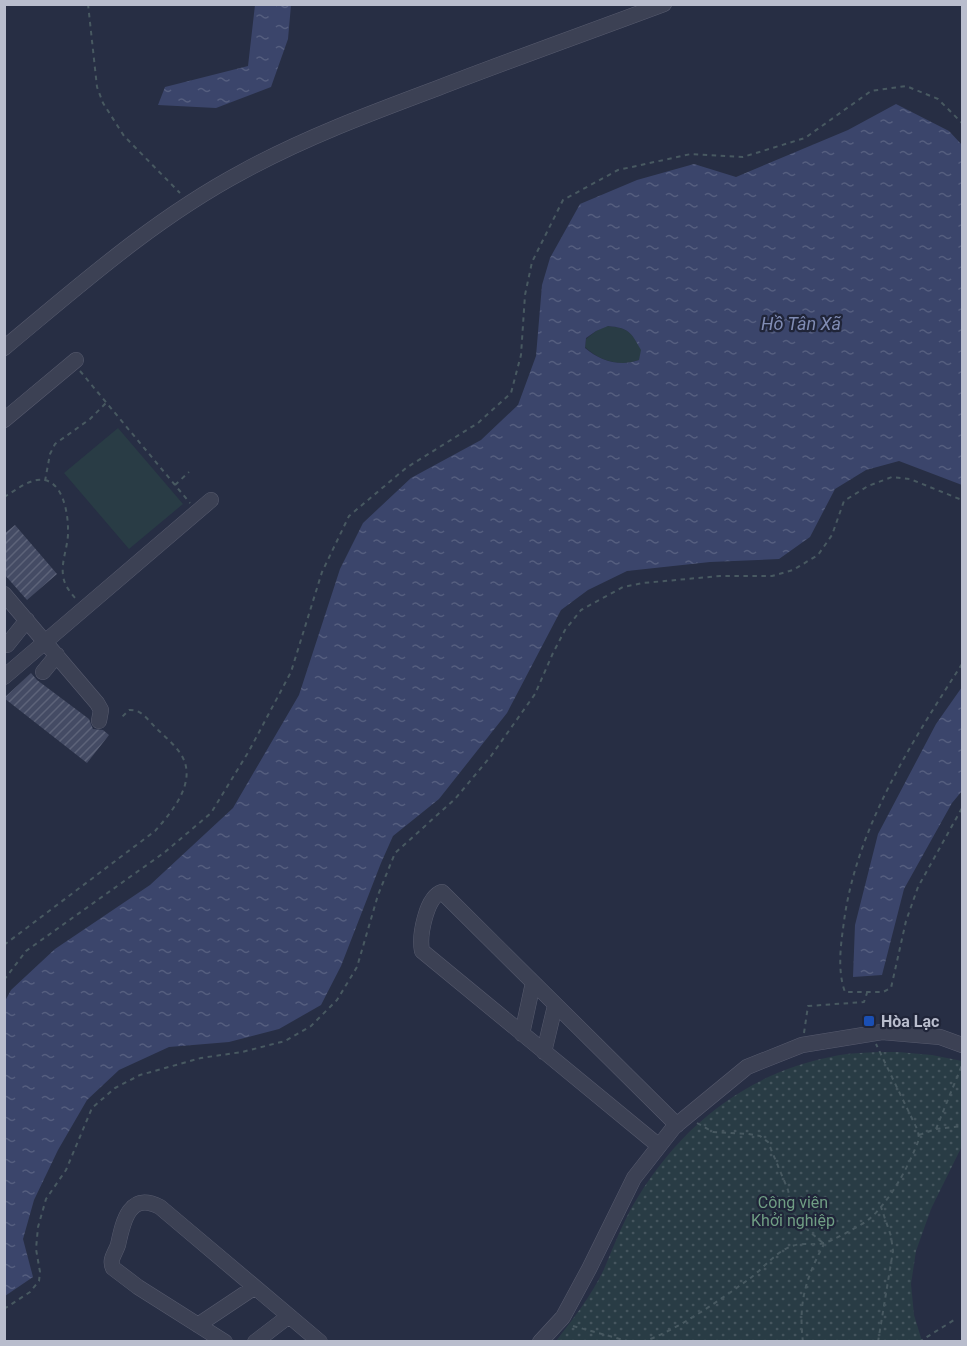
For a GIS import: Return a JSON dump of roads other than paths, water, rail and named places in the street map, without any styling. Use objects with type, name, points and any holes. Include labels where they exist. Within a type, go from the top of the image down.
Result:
[{"type":"street","points":[[4,348],[85,279],[142,236],[190,203],[248,169],[331,129],[664,4]]},
{"type":"street","points":[[4,420],[77,364]]},
{"type":"street","points":[[4,676],[212,500]]},
{"type":"street","points":[[4,594],[96,703],[101,710],[99,721]]},
{"type":"street","points":[[7,645],[27,620]]},
{"type":"street","points":[[43,672],[57,655]]},
{"type":"street","points":[[659,1146],[422,951],[425,920],[429,905],[437,894],[442,892],[676,1125]]},
{"type":"street","points":[[522,1034],[533,983]]},
{"type":"street","points":[[544,1052],[555,1006]]},
{"type":"street","points":[[540,1341],[559,1322],[590,1269],[634,1178],[676,1125],[747,1067],[802,1045],[882,1032],[940,1037],[963,1045]]},
{"type":"street","points":[[225,1341],[138,1287],[113,1268],[112,1259],[117,1250],[123,1222],[131,1209],[143,1201],[160,1207],[320,1341]]},
{"type":"street","points":[[198,1325],[255,1287]]},
{"type":"street","points":[[255,1341],[289,1316]]},
{"type":"water","points":[[255,5],[291,5],[288,39],[271,87],[216,108],[158,105],[165,87],[248,66]]},
{"type":"water","name":"Hồ Tân Xã","points":[[896,104],[949,131],[962,145],[962,485],[899,461],[866,470],[835,489],[810,537],[779,559],[710,562],[627,571],[588,590],[561,610],[507,713],[439,799],[393,836],[341,966],[321,1005],[279,1029],[229,1042],[169,1047],[119,1070],[87,1100],[58,1150],[34,1200],[23,1239],[33,1277],[5,1296],[4,1003],[11,990],[55,949],[150,885],[233,808],[299,695],[340,569],[363,523],[411,478],[481,440],[518,405],[536,356],[542,285],[550,258],[580,204],[637,180],[694,164],[736,177],[848,130]],"holes":[[[608,326],[629,332],[635,339],[641,350],[639,360],[625,363],[610,362],[585,348],[586,338]]]},
{"type":"water","points":[[962,687],[962,791],[952,803],[904,889],[882,975],[853,977],[855,925],[878,834],[936,724]]},
{"type":"place","name":"Hòa Lạc","points":[[869,1021]]},
{"type":"park label","name":"Công viên Khởi nghiệp","points":[[793,1211]]}]
